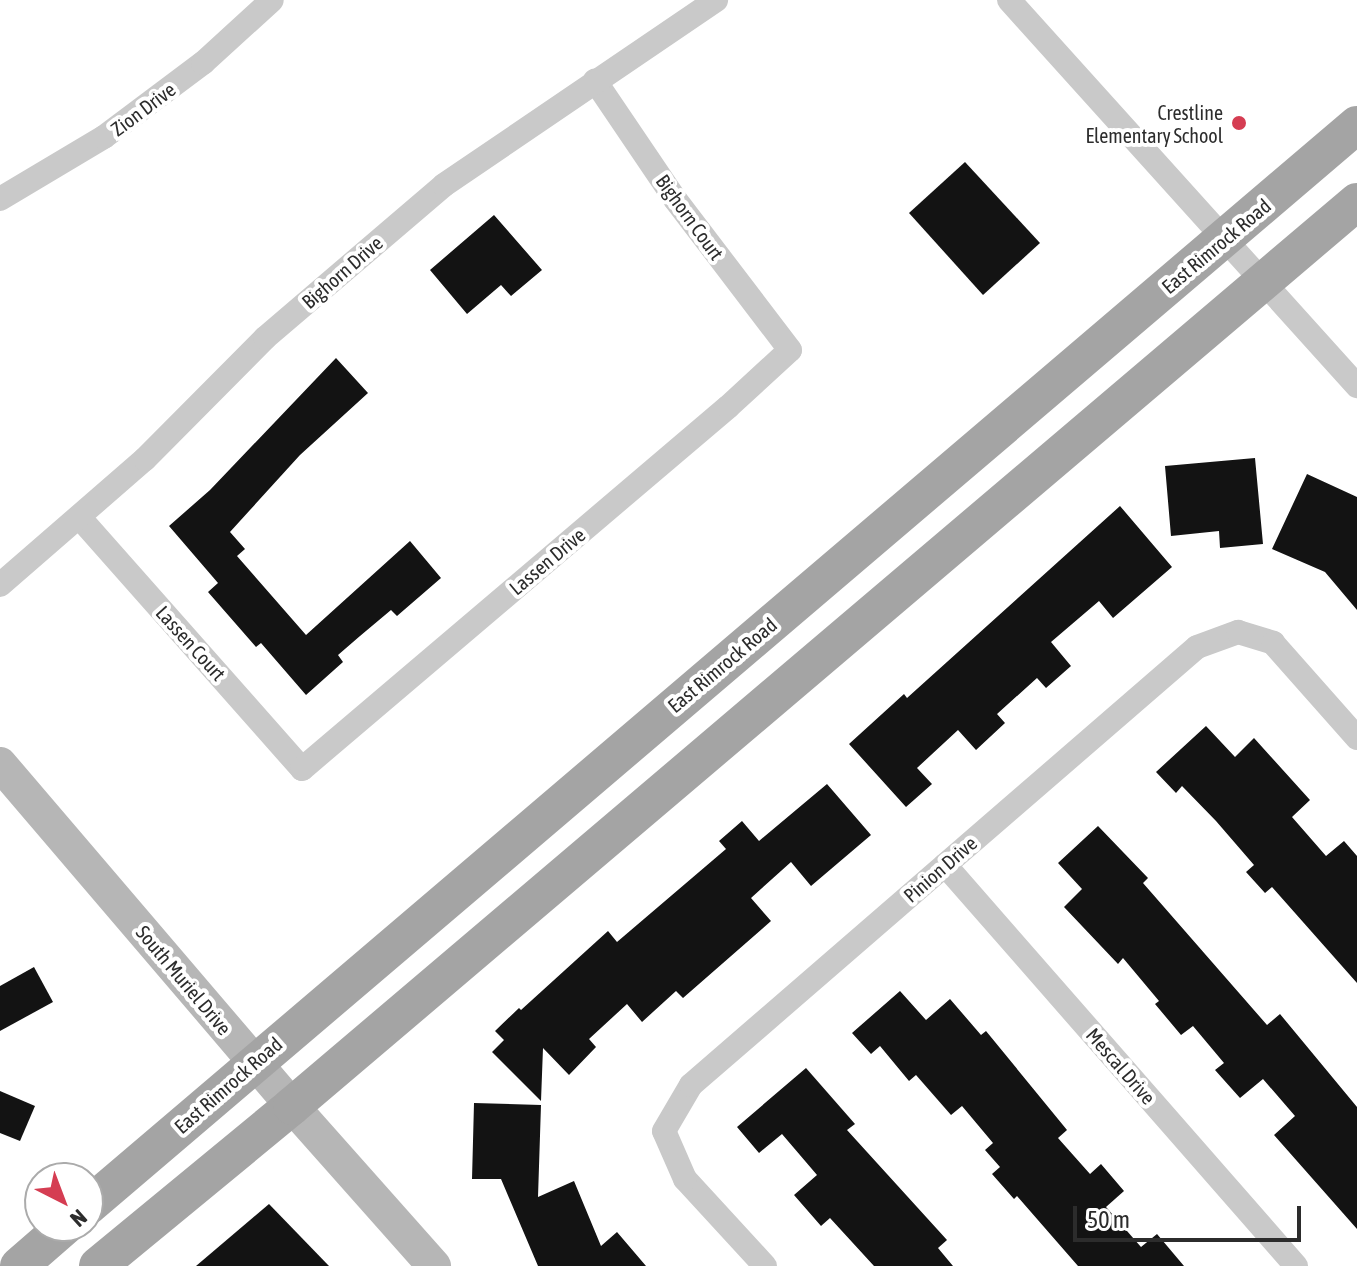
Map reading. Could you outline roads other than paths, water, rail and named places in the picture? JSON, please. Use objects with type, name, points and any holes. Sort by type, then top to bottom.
[{"type":"main road","name":"East Rimrock Road","points":[[104,1192],[1357,125]]},
{"type":"main road","points":[[98,1266],[292,1106],[1357,202]]},
{"type":"main road","points":[[19,1266],[47,1242]]},
{"type":"street","name":"Zion Drive","points":[[0,199],[104,137],[203,63],[272,0]]},
{"type":"street","name":"Bighorn Drive","points":[[0,585],[80,518],[163,441],[265,338],[444,185],[716,0]]},
{"type":"street","points":[[1009,0],[1357,386]]},
{"type":"street","name":"Bighorn Court","points":[[595,81],[675,199],[790,350]]},
{"type":"street","name":"Lassen Drive","points":[[302,769],[728,407],[790,350]]},
{"type":"street","name":"Lassen Court","points":[[80,518],[302,769]]},
{"type":"street","name":"Pinion Drive","points":[[765,1266],[685,1179],[664,1131],[691,1085],[1197,647],[1238,632],[1273,643],[1357,738]]},
{"type":"street","name":"South Muriel Drive","points":[[0,764],[292,1106],[434,1266]]},
{"type":"street","name":"Mescal Drive","points":[[945,865],[1296,1266]]},
{"type":"place","name":"Crestline Elementary School","points":[[1239,123]]}]
